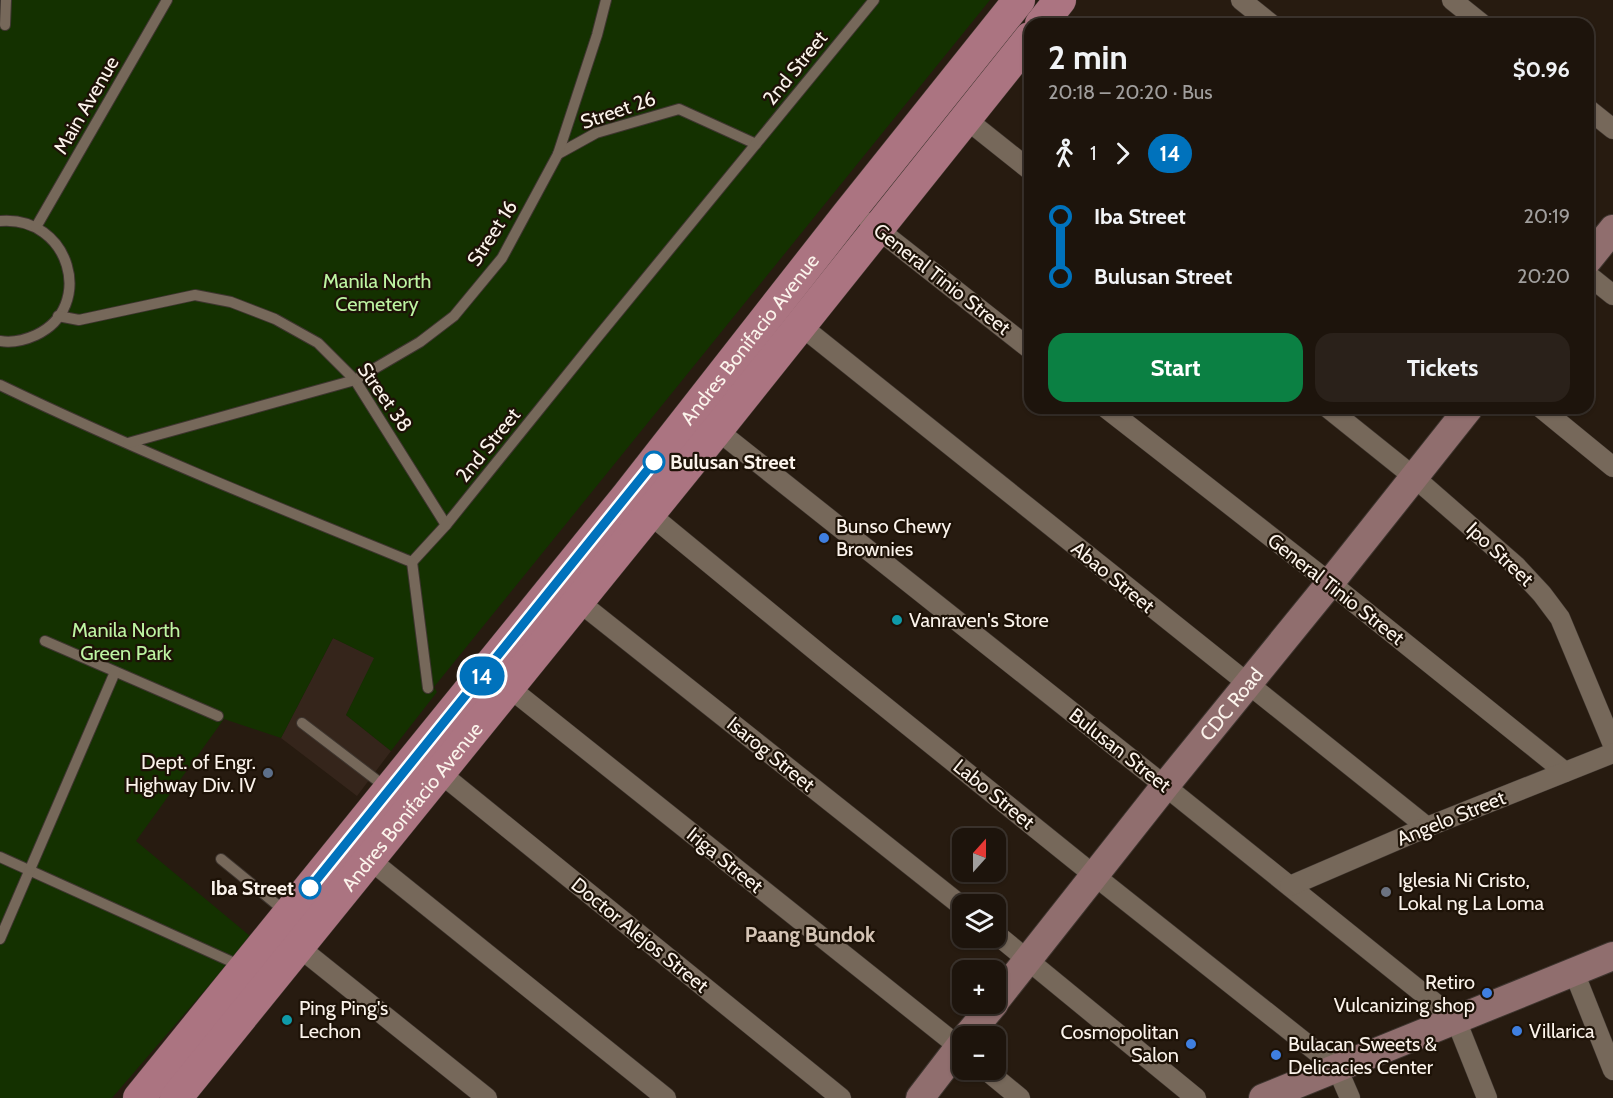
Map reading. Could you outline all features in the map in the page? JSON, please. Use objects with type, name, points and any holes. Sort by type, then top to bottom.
[{"type":"main road","name":"Andres Bonifacio Avenue","points":[[139,1098],[244,970],[369,859],[438,772],[498,678],[638,505],[853,210],[1019,0]]},
{"type":"main road","name":"Andres Bonifacio Avenue","points":[[176,1098],[288,930],[389,790],[498,678],[578,601],[638,505],[717,430],[966,119],[1024,42]]},
{"type":"street","points":[[1241,0],[1264,18]]},
{"type":"street","points":[[1452,0],[1474,18]]},
{"type":"street","points":[[1594,115],[1613,129]]},
{"type":"street","points":[[966,119],[1024,165]]},
{"type":"street","name":"General Tinio Street","points":[[853,210],[1024,344]]},
{"type":"street","points":[[1594,253],[1613,229]]},
{"type":"street","points":[[1594,280],[1613,296]]},
{"type":"street","name":"Abao Street","points":[[800,325],[1427,827]]},
{"type":"street","name":"General Tinio Street","points":[[1114,414],[1330,583],[1565,772]]},
{"type":"street","name":"Ipo Street","points":[[1335,414],[1414,477],[1516,566],[1542,594],[1560,618],[1613,746]]},
{"type":"street","name":"CDC Road","points":[[1006,988],[1464,414]]},
{"type":"street","points":[[1548,414],[1613,467]]},
{"type":"street","name":"Bulusan Street","points":[[717,430],[1456,1020],[1487,1098]]},
{"type":"street","name":"Labo Street","points":[[638,505],[1095,876],[1337,1068],[1350,1098]]},
{"type":"street","name":"Isarog Street","points":[[578,601],[952,898]]},
{"type":"street","name":"Iriga Street","points":[[498,678],[952,1035]]},
{"type":"street","name":"Angelo Street","points":[[1290,886],[1427,827],[1613,753]]},
{"type":"street","name":"Doctor Alejos Street","points":[[438,772],[841,1098]]},
{"type":"street","points":[[369,859],[666,1098]]},
{"type":"street","points":[[288,930],[487,1098]]},
{"type":"street","points":[[1006,942],[1196,1098]]},
{"type":"street","points":[[1263,1098],[1613,956]]},
{"type":"street","points":[[1574,972],[1613,1070]]},
{"type":"street","name":"CDC Road","points":[[977,1026],[986,1014]]},
{"type":"street","name":"CDC Road","points":[[920,1098],[952,1058]]},
{"type":"street","points":[[998,1080],[1020,1098]]},
{"type":"lane","points":[[5,25],[6,0]]},
{"type":"lane","name":"Main Avenue","points":[[36,227],[167,0]]},
{"type":"lane","name":"Street 16","points":[[128,443],[355,380],[420,342],[453,316],[502,258],[558,154],[597,35],[606,0]]},
{"type":"lane","name":"2nd Street","points":[[412,562],[447,525],[873,0]]},
{"type":"lane","name":"Street 26","points":[[558,154],[596,133],[679,109],[756,144]]},
{"type":"lane","points":[[0,221],[24,222],[47,234],[63,255],[68,267],[69,280],[64,305],[50,326],[28,338],[0,341]]},
{"type":"lane","name":"Street 38","points":[[58,316],[79,320],[195,295],[231,302],[275,319],[318,343],[355,380],[447,525]]},
{"type":"lane","points":[[0,385],[128,443],[412,562],[428,688]]},
{"type":"lane","points":[[45,641],[218,716]]},
{"type":"lane","points":[[0,939],[115,672]]},
{"type":"lane","points":[[302,723],[389,790]]},
{"type":"lane","points":[[0,857],[230,961],[244,970]]},
{"type":"lane","points":[[221,859],[288,930]]},
{"type":"shaded area","points":[[333,638],[375,658],[346,715],[391,751],[357,796],[281,738]]},
{"type":"green space","name":"Manila North Cemetery","points":[[0,0],[990,0],[434,687],[437,692],[391,751],[346,715],[374,658],[333,638],[281,738],[224,719],[136,841],[250,936],[112,1098],[0,1098]]},
{"type":"bus line","name":"14","points":[[310,888],[654,462]]},
{"type":"place","name":"Bulusan Street","points":[[654,462]]},
{"type":"place","name":"Bunso Chewy Brownies","points":[[824,538]]},
{"type":"place","name":"Vanraven's Store","points":[[897,620]]},
{"type":"place","name":"Dept. of Engr. Highway Div. IV","points":[[268,773]]},
{"type":"place","name":"Iba Street","points":[[310,888]]},
{"type":"place","name":"Iglesia Ni Cristo, Lokal ng La Loma","points":[[1386,892]]},
{"type":"place","name":"Retiro Vulcanizing shop","points":[[1487,993]]},
{"type":"place","name":"Ping Ping's Lechon","points":[[287,1020]]},
{"type":"place","name":"Villarica","points":[[1517,1031]]},
{"type":"place","name":"Cosmopolitan Salon","points":[[1191,1044]]},
{"type":"place","name":"Bulacan Sweets & Delicacies Center","points":[[1276,1055]]},
{"type":"district","name":"Paang Bundok","points":[[810,934]]},
{"type":"park label","name":"Manila North Green Park","points":[[126,642]]}]
